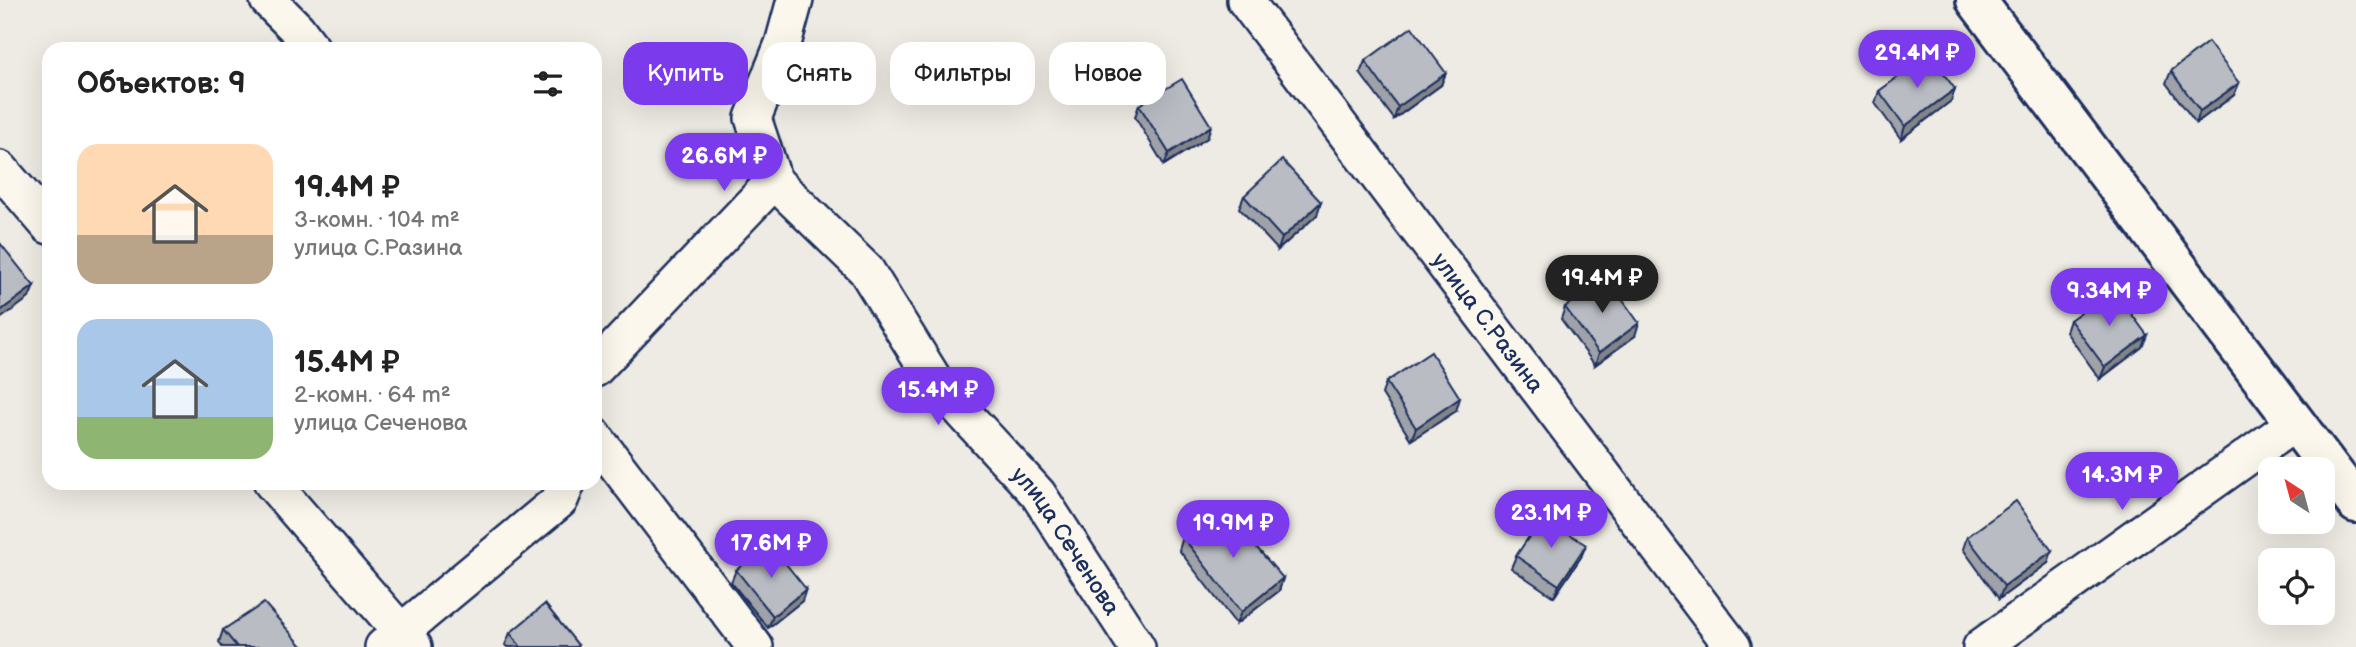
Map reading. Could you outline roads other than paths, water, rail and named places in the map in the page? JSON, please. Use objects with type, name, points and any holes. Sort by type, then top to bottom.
[{"type":"main road","points":[[1976,0],[2356,503]]},
{"type":"street","points":[[268,0],[307,42]]},
{"type":"street","points":[[602,362],[774,181],[754,118],[783,44],[794,0]]},
{"type":"street","name":"улица С.Разина","points":[[1245,0],[1733,647]]},
{"type":"street","points":[[0,169],[42,218]]},
{"type":"street","name":"улица Сеченова","points":[[774,181],[866,271],[936,383],[1038,494],[1138,647]]},
{"type":"street","points":[[1981,647],[2295,423]]},
{"type":"street","points":[[602,446],[755,647]]},
{"type":"street","points":[[278,490],[400,642],[560,500],[564,490]]}]
